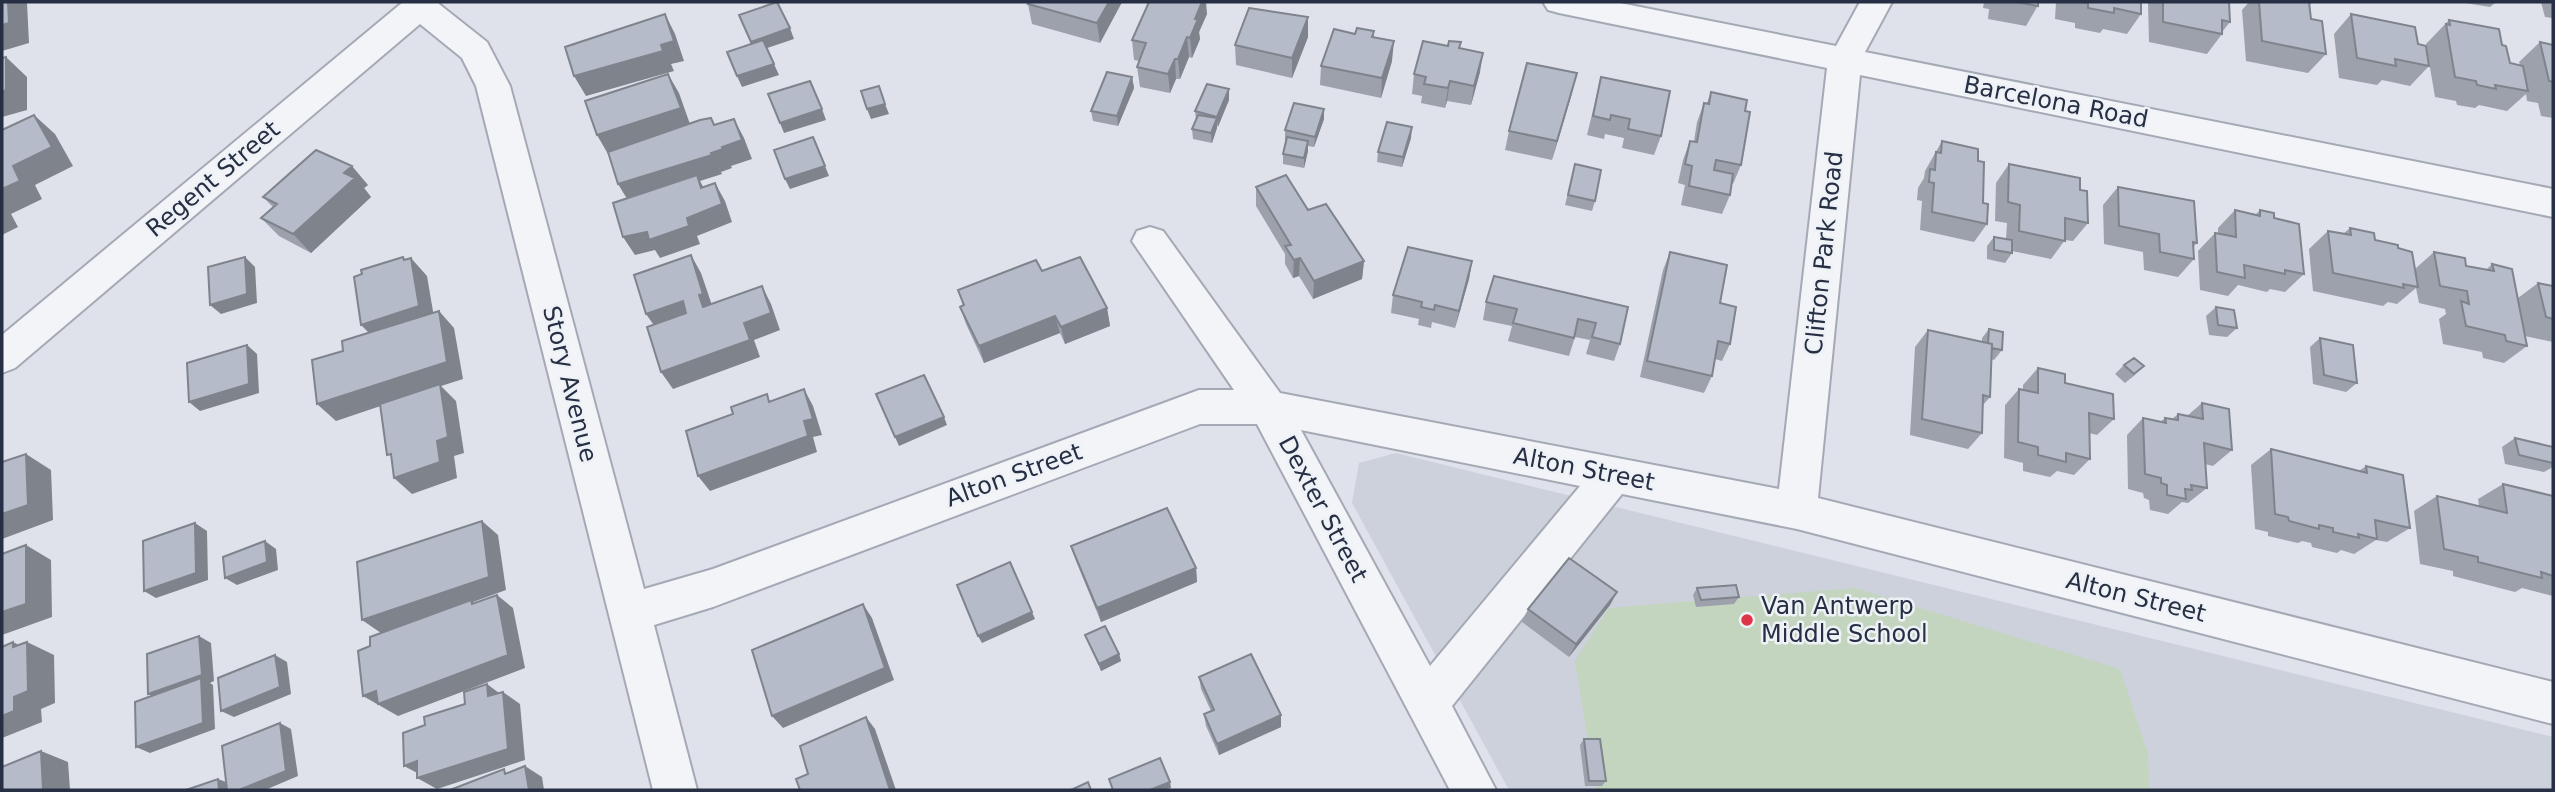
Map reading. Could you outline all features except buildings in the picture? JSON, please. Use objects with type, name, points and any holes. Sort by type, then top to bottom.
[{"type":"street","name":"Barcelona Road","points":[[1559,2],[2553,203]]},
{"type":"street","name":"Clifton Park Road","points":[[1797,511],[1845,60],[1876,2]]},
{"type":"street","name":"Regent Street","points":[[2,357],[421,4]]},
{"type":"street","name":"Story Avenue","points":[[421,4],[475,50],[493,86],[676,790]]},
{"type":"street","name":"Dexter Street","points":[[1150,241],[1268,407],[1474,790]]},
{"type":"street","name":"Alton Street","points":[[629,613],[713,588],[1199,407],[1268,407],[1797,511],[2553,703]]},
{"type":"street","points":[[1427,703],[1613,475]]},
{"type":"shaded area","name":"Van Antwerp Middle School","points":[[1396,453],[2553,737],[2553,790],[1509,790],[1352,503],[1359,463]]},
{"type":"green space","points":[[1855,588],[2120,669],[2148,754],[2149,790],[1596,790],[1575,661],[1609,608]]},
{"type":"place","name":"Van Antwerp Middle School","points":[[1747,620]]}]
